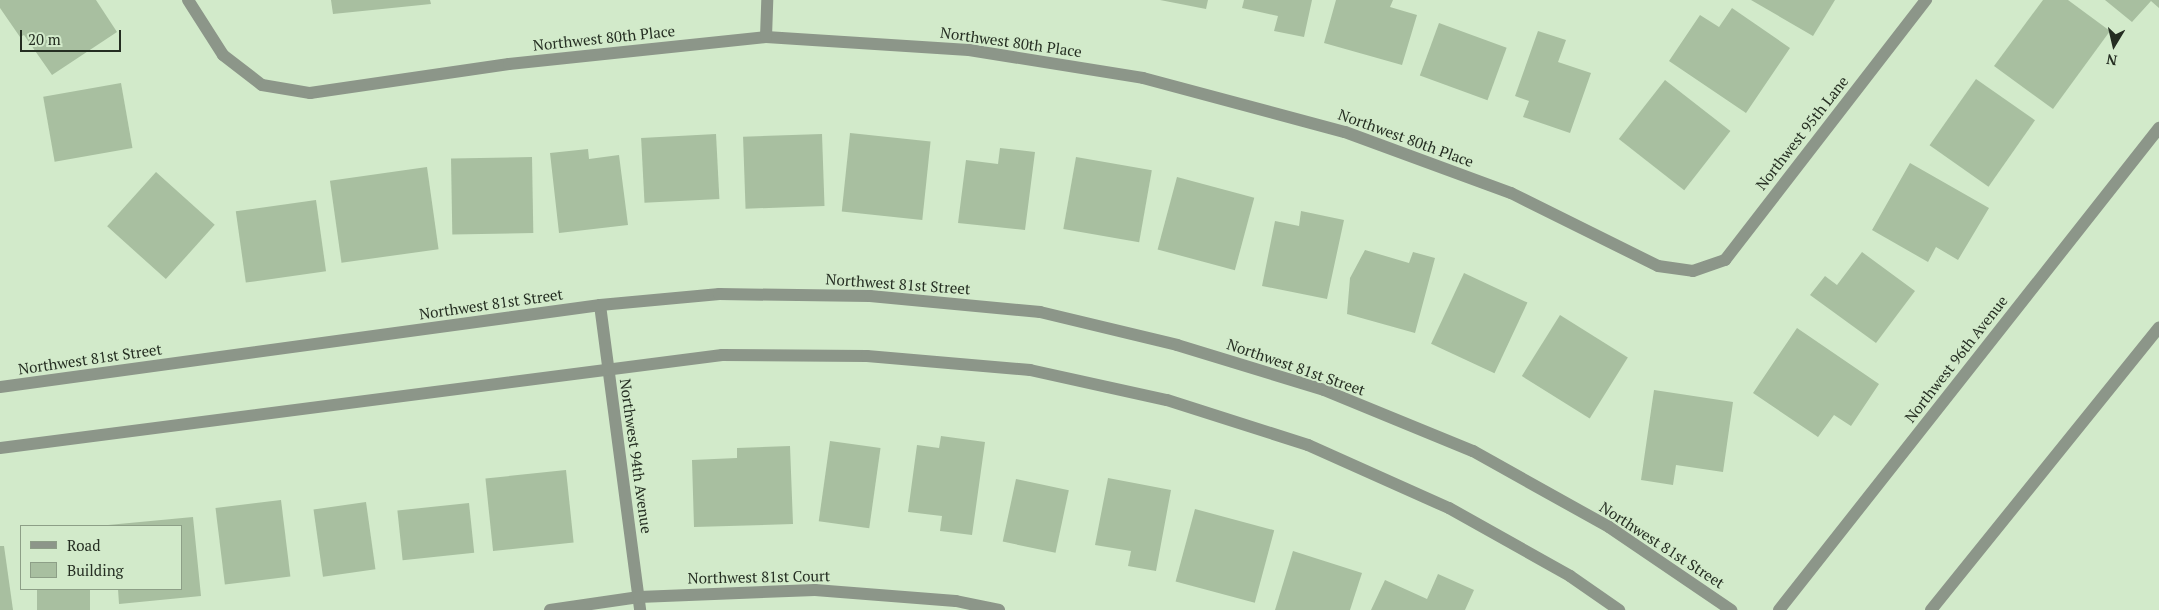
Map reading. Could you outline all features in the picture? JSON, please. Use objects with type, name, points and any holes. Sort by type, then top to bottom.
[{"type":"street","name":"Northwest 80th Place","points":[[188,0],[223,55],[262,85],[310,93],[509,64],[766,37],[969,50],[1143,78],[1345,132],[1511,193],[1658,266],[1693,271]]},
{"type":"street","points":[[766,37],[767,0]]},
{"type":"street","name":"Northwest 95th Lane","points":[[1693,271],[1725,260],[1926,0]]},
{"type":"street","name":"Northwest 96th Avenue","points":[[1779,610],[2159,128]]},
{"type":"street","name":"Northwest 81st Street","points":[[0,387],[600,305],[719,294],[870,296],[1040,312],[1177,345],[1324,390],[1473,452],[1608,527],[1731,610]]},
{"type":"street","name":"Northwest 94th Avenue","points":[[600,305],[640,604]]},
{"type":"street","points":[[1931,610],[2159,327]]},
{"type":"street","points":[[0,448],[608,367],[722,355],[868,356],[1030,370],[1167,400],[1308,445],[1449,508],[1570,576],[1619,610]]},
{"type":"street","name":"Northwest 81st Court","points":[[550,610],[815,590],[956,601],[999,610]]},
{"type":"building","points":[[0,0],[96,0],[117,32],[52,75],[24,35],[20,37],[0,8]]},
{"type":"building","points":[[331,0],[430,0],[431,4],[333,14]]},
{"type":"building","points":[[1160,0],[1208,0],[1206,9]]},
{"type":"building","points":[[1244,0],[1312,0],[1304,37],[1274,31],[1278,16],[1242,8]]},
{"type":"building","points":[[1336,0],[1393,0],[1390,7],[1417,15],[1402,65],[1324,43]]},
{"type":"building","points":[[1751,0],[1835,0],[1813,36]]},
{"type":"building","points":[[2043,0],[2068,0],[2110,31],[2053,109],[1994,66]]},
{"type":"building","points":[[2105,0],[2159,0],[2159,8],[2151,1],[2132,22]]},
{"type":"building","points":[[1732,8],[1790,48],[1746,113],[1669,61],[1700,15],[1719,27]]},
{"type":"building","points":[[1439,23],[1507,48],[1488,100],[1420,76]]},
{"type":"building","points":[[1538,31],[1566,40],[1558,62],[1591,73],[1570,133],[1523,117],[1529,101],[1515,96]]},
{"type":"building","points":[[1976,79],[2035,120],[1989,187],[1930,145]]},
{"type":"building","points":[[1665,80],[1730,131],[1684,190],[1619,139]]},
{"type":"building","points":[[121,83],[132,148],[55,162],[43,97]]},
{"type":"building","points":[[850,133],[931,141],[922,220],[842,212]]},
{"type":"building","points":[[716,134],[719,199],[645,203],[641,138]]},
{"type":"building","points":[[822,134],[825,206],[746,209],[743,137]]},
{"type":"building","points":[[1000,148],[1035,152],[1025,230],[958,223],[966,160],[998,164]]},
{"type":"building","points":[[588,149],[589,159],[619,155],[628,225],[559,233],[550,153]]},
{"type":"building","points":[[532,157],[533,233],[452,234],[451,158]]},
{"type":"building","points":[[1076,157],[1152,170],[1139,242],[1063,229]]},
{"type":"building","points":[[1910,163],[1989,208],[1958,260],[1936,247],[1928,262],[1872,230]]},
{"type":"building","points":[[427,167],[439,249],[342,263],[330,181]]},
{"type":"building","points":[[156,172],[215,225],[166,279],[107,226]]},
{"type":"building","points":[[1177,177],[1254,198],[1235,270],[1158,249]]},
{"type":"building","points":[[316,200],[326,271],[246,283],[236,211]]},
{"type":"building","points":[[1301,211],[1344,220],[1327,299],[1262,286],[1275,221],[1299,226]]},
{"type":"building","points":[[1365,250],[1409,263],[1413,252],[1435,258],[1415,333],[1347,314],[1350,278]]},
{"type":"building","points":[[1862,252],[1915,291],[1876,343],[1810,295],[1825,276],[1837,285]]},
{"type":"building","points":[[1464,273],[1527,303],[1494,373],[1431,344]]},
{"type":"building","points":[[1560,315],[1628,357],[1590,418],[1522,376]]},
{"type":"building","points":[[1797,328],[1879,384],[1851,426],[1834,415],[1818,437],[1753,393]]},
{"type":"building","points":[[1654,390],[1733,402],[1723,472],[1676,465],[1673,485],[1641,480]]},
{"type":"building","points":[[941,436],[985,442],[972,535],[940,531],[942,516],[908,512],[917,445],[939,448]]},
{"type":"building","points":[[830,441],[881,448],[869,528],[819,521]]},
{"type":"building","points":[[790,446],[793,524],[694,527],[692,460],[737,458],[737,448]]},
{"type":"building","points":[[566,470],[574,543],[493,551],[485,478]]},
{"type":"building","points":[[1108,478],[1171,490],[1156,571],[1128,566],[1131,551],[1095,545]]},
{"type":"building","points":[[1016,479],[1069,490],[1056,553],[1003,542]]},
{"type":"building","points":[[281,500],[290,576],[225,584],[215,508]]},
{"type":"building","points":[[366,502],[375,569],[323,577],[314,509]]},
{"type":"building","points":[[469,503],[474,553],[403,560],[397,511]]},
{"type":"building","points":[[1195,509],[1274,530],[1255,603],[1176,581]]},
{"type":"building","points":[[193,517],[201,596],[119,604],[118,590],[182,590],[182,525],[108,525]]},
{"type":"building","points":[[0,546],[4,546],[13,610],[0,610]]},
{"type":"building","points":[[1293,551],[1362,573],[1350,610],[1275,610]]},
{"type":"building","points":[[1438,574],[1474,590],[1465,610],[1371,610],[1385,580],[1427,599]]},
{"type":"building","points":[[37,590],[90,590],[90,610],[37,610]]}]
